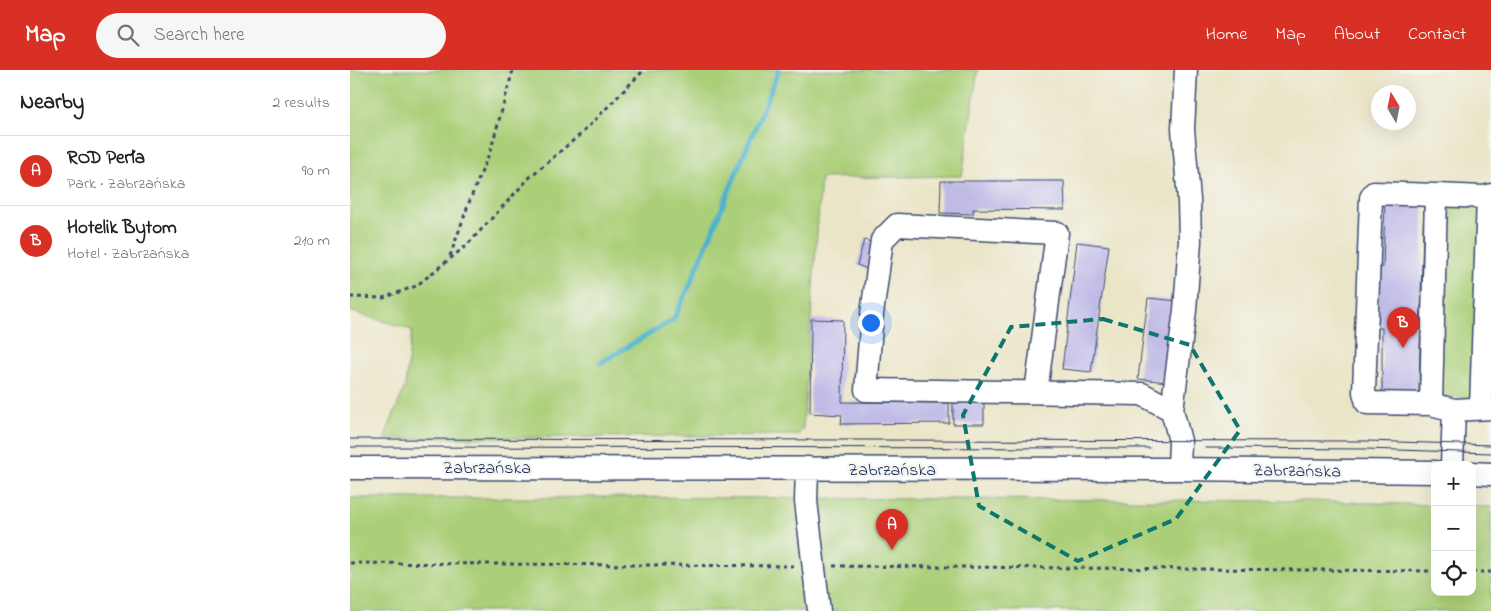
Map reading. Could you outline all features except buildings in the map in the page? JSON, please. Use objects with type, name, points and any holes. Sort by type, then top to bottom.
[{"type":"street","points":[[1179,469],[1180,441],[1172,410],[1185,310],[1190,241],[1189,200],[1183,129],[1186,70]]},
{"type":"street","points":[[1374,193],[1490,196],[1486,408],[1454,410],[1431,404],[1367,403],[1364,392],[1371,198],[1374,193]]},
{"type":"street","points":[[1431,404],[1436,195]]},
{"type":"street","points":[[1036,392],[1057,233],[897,225],[882,240],[872,314],[866,390],[1142,394],[1172,410]]},
{"type":"street","points":[[1452,461],[1454,410]]},
{"type":"street","name":"Zabrzańska","points":[[350,468],[1179,469],[1431,472]]},
{"type":"street","points":[[807,468],[806,501],[819,611]]},
{"type":"street","points":[[1476,473],[1491,474]]},
{"type":"path","points":[[450,258],[470,200],[491,149],[513,70]]},
{"type":"path","points":[[350,297],[383,298],[416,286],[467,246],[531,176],[582,133],[644,70]]},
{"type":"path","points":[[350,563],[1431,571]]},
{"type":"path","points":[[1476,572],[1491,572]]},
{"type":"highlighted area","points":[[1103,319],[1190,345],[1240,430],[1176,519],[1078,561],[979,506],[963,415],[1011,327]]},
{"type":"green space","points":[[350,70],[978,70],[962,176],[821,178],[803,428],[798,435],[384,439],[405,386],[412,330],[350,311]]},
{"type":"green space","points":[[1443,205],[1482,207],[1477,398],[1437,397]]},
{"type":"green space","points":[[350,498],[1312,501],[1431,505],[1431,596],[1476,596],[1476,506],[1491,507],[1491,611],[350,611]]},
{"type":"waterway","points":[[600,363],[673,320],[689,287],[779,70]]},
{"type":"tram line","points":[[350,439],[1367,441],[1491,445]]},
{"type":"tram line","points":[[350,447],[1150,448]]},
{"type":"tram line","points":[[1205,448],[1366,449],[1491,453]]},
{"type":"place","name":"Hotelik Bytom","points":[[1403,348]]},
{"type":"place","name":"ROD Perła","points":[[892,550]]}]
